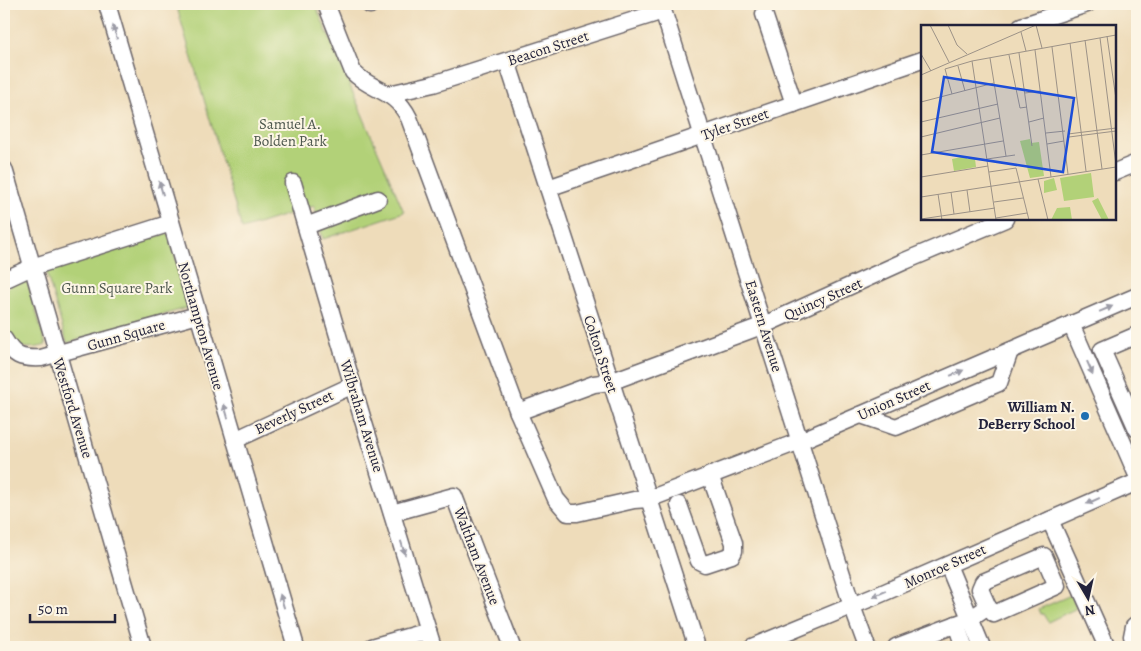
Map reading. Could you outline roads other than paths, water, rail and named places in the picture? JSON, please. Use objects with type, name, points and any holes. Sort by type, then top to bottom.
[{"type":"street","name":"Northampton Avenue","points":[[107,4],[296,647]]},
{"type":"street","points":[[326,4],[353,72],[359,78],[389,94],[403,105],[518,412]]},
{"type":"street","points":[[1024,25],[1087,4]]},
{"type":"street","name":"Beacon Street","points":[[389,94],[433,84],[507,61],[662,7]]},
{"type":"street","name":"Eastern Avenue","points":[[662,7],[852,606],[867,647]]},
{"type":"street","points":[[764,14],[794,104]]},
{"type":"street","name":"Tyler Street","points":[[548,188],[921,60]]},
{"type":"street","name":"Colton Street","points":[[507,61],[697,647]]},
{"type":"street","points":[[1116,172],[1137,163]]},
{"type":"street","name":"Westford Avenue","points":[[4,169],[143,647]]},
{"type":"street","name":"Wilbraham Avenue","points":[[294,183],[433,647]]},
{"type":"street","points":[[306,226],[378,199]]},
{"type":"street","name":"Quincy Street","points":[[518,412],[594,384],[610,382],[764,325],[1003,220]]},
{"type":"street","points":[[4,280],[32,268],[171,222]]},
{"type":"street","name":"Union Street","points":[[518,412],[556,499],[568,513],[576,513],[634,500],[649,499],[800,441],[1137,296]]},
{"type":"street","name":"Gunn Square","points":[[4,339],[14,353],[22,357],[40,358],[198,314]]},
{"type":"street","points":[[1071,324],[1131,444],[1137,475]]},
{"type":"street","points":[[1137,335],[1102,350],[1137,429]]},
{"type":"street","points":[[861,415],[896,428],[990,387],[999,383],[1010,350]]},
{"type":"street","name":"Beverly Street","points":[[235,440],[353,384]]},
{"type":"street","points":[[679,505],[699,560],[706,564],[732,555],[734,543],[710,475]]},
{"type":"street","name":"Monroe Street","points":[[752,647],[948,565],[1137,482]]},
{"type":"street","name":"Waltham Avenue","points":[[392,513],[454,496],[512,647]]},
{"type":"street","points":[[1050,520],[1107,647]]},
{"type":"street","points":[[1044,556],[1057,586],[994,614],[988,607],[980,589],[983,582],[1044,556]]},
{"type":"street","points":[[948,565],[963,621],[964,647]]},
{"type":"street","points":[[896,647],[963,621],[988,607]]},
{"type":"street","points":[[963,621],[982,647]]},
{"type":"street","points":[[1137,624],[1134,626],[1132,636],[1137,647]]},
{"type":"street","points":[[372,647],[428,631]]},
{"type":"place","name":"William N. DeBerry School","points":[[1085,416]]},
{"type":"park label","name":"Samuel A. Bolden Park","points":[[290,132]]},
{"type":"park label","name":"Gunn Square Park","points":[[117,288]]}]
